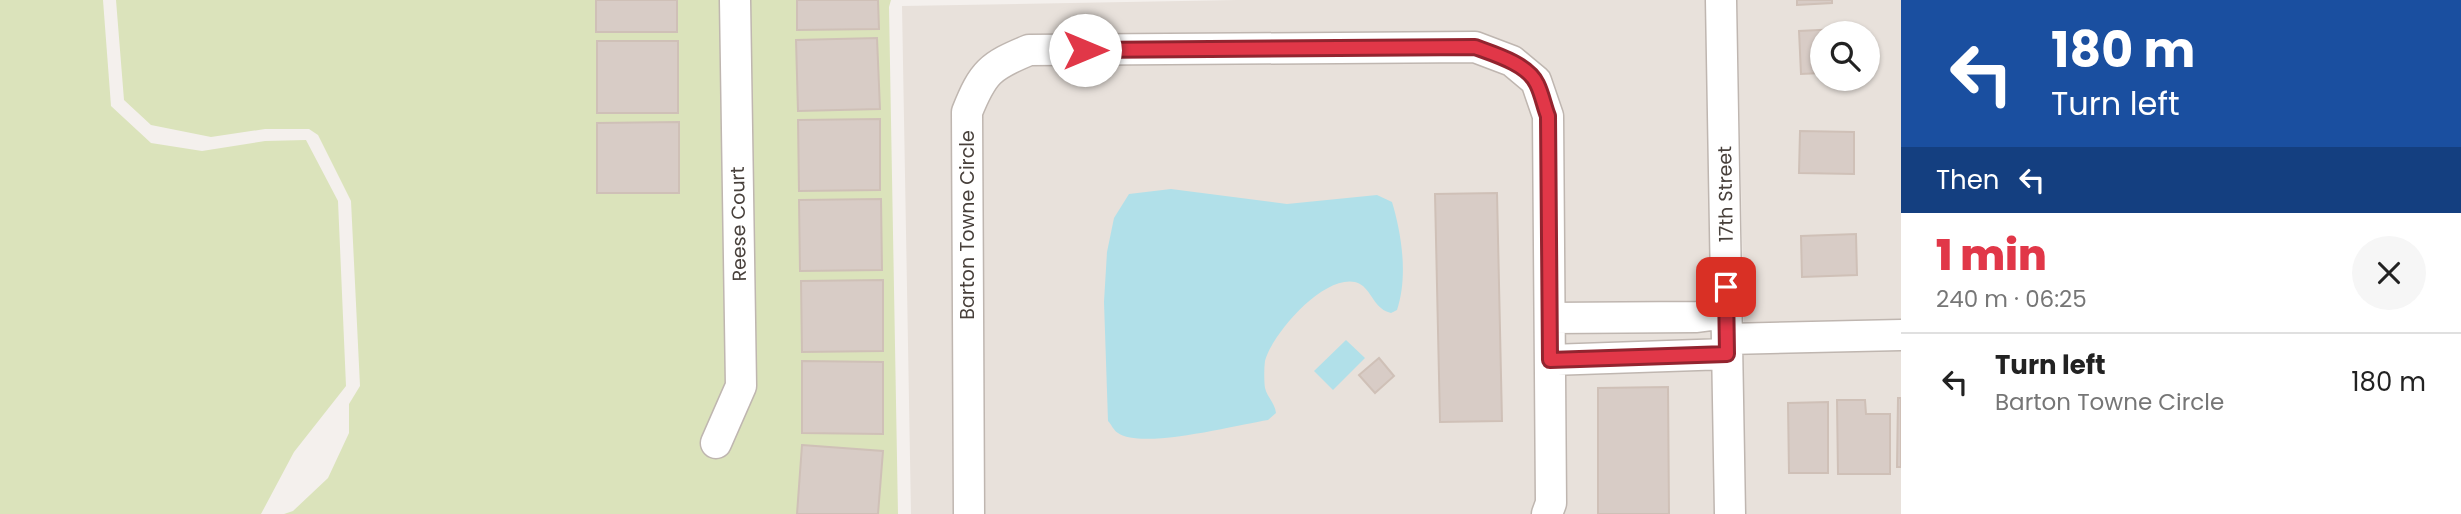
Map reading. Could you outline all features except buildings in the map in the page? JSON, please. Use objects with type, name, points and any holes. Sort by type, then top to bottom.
[{"type":"street","name":"Reese Court","points":[[716,443],[741,386],[735,0]]},
{"type":"street","name":"17th Street","points":[[1721,0],[1730,514]]},
{"type":"street","name":"Barton Towne Circle","points":[[969,514],[967,112],[978,86],[998,63],[1030,50],[1475,47],[1512,61],[1536,81],[1548,116],[1551,503],[1547,514]]},
{"type":"street","points":[[1550,318],[1697,317],[1727,336]]},
{"type":"street","points":[[1550,360],[1727,336],[1901,335]]},
{"type":"shaded area","points":[[1237,0],[1721,0],[1730,514],[911,514],[902,6]]},
{"type":"shaded area","points":[[1737,0],[1901,0],[1901,321],[1744,325]]},
{"type":"shaded area","points":[[1901,349],[1901,514],[1746,514],[1743,353]]},
{"type":"green space","points":[[0,0],[103,0],[111,106],[151,143],[202,151],[265,141],[306,140],[338,201],[346,386],[294,452],[261,514],[0,514]]},
{"type":"green space","points":[[116,0],[891,0],[898,514],[284,514],[293,511],[328,478],[349,433],[349,404],[360,386],[351,201],[318,135],[309,129],[265,129],[211,137],[151,125],[124,100]]},
{"type":"water","points":[[1171,189],[1287,204],[1377,195],[1392,202],[1399,228],[1403,270],[1397,310],[1391,313],[1383,310],[1363,286],[1355,282],[1342,282],[1314,297],[1288,322],[1265,361],[1265,388],[1276,413],[1268,420],[1168,438],[1130,438],[1118,433],[1108,421],[1104,302],[1107,252],[1114,218],[1129,194]]},
{"type":"water","points":[[1346,340],[1365,358],[1333,390],[1314,371]]},
{"type":"route","points":[[1085,50],[1475,47],[1488,51],[1512,61],[1536,81],[1548,116],[1550,360],[1727,354],[1726,287]]}]
